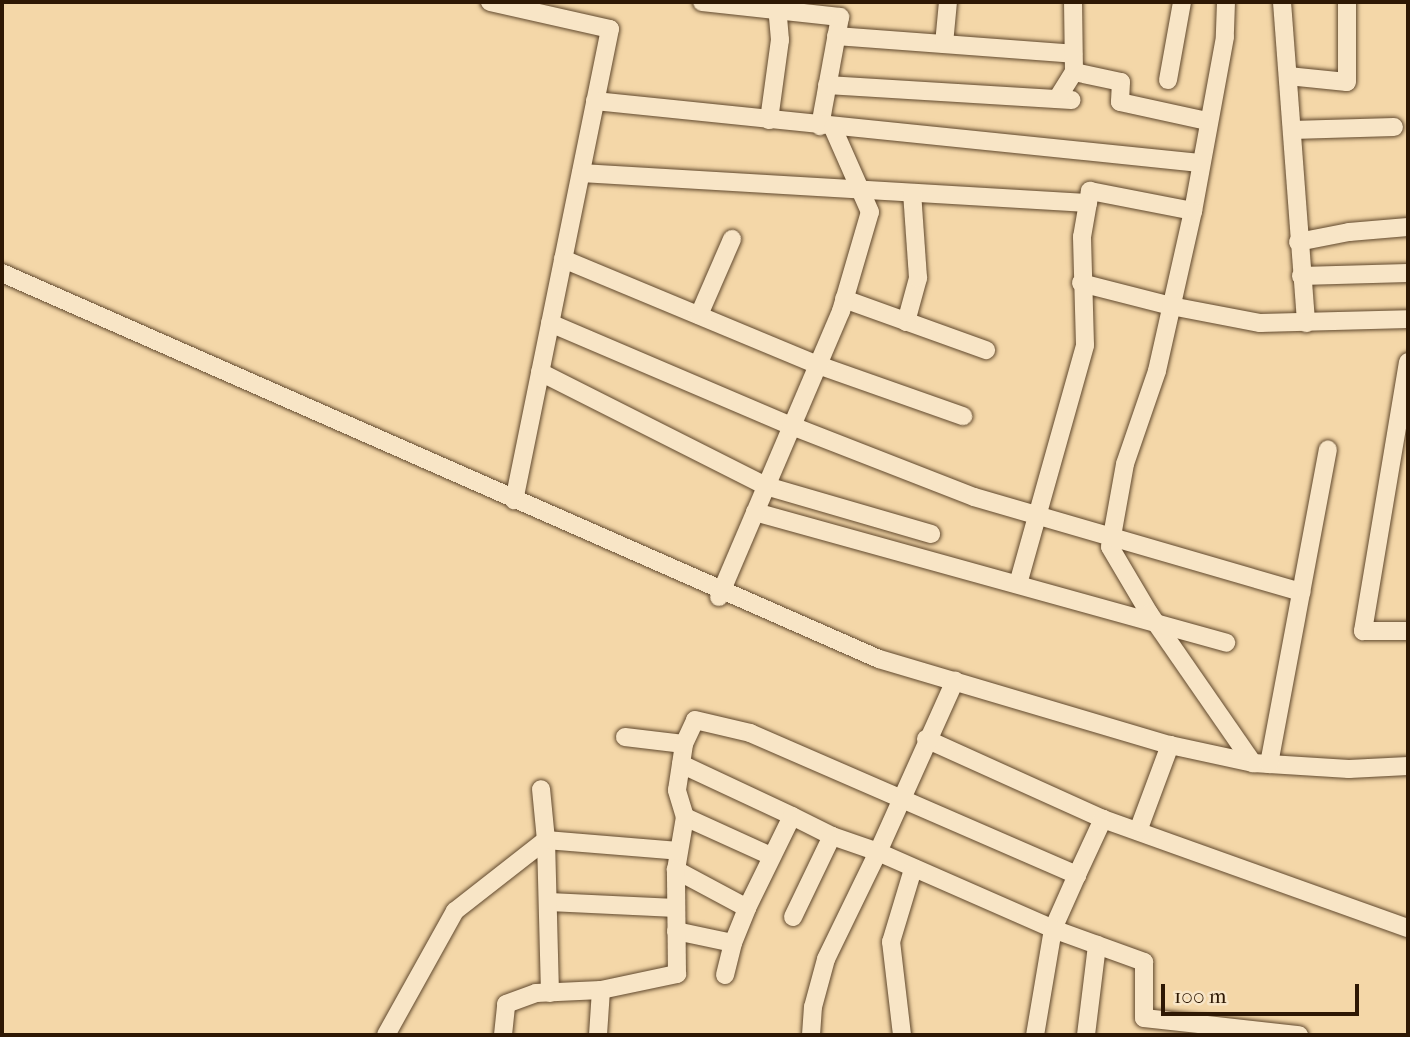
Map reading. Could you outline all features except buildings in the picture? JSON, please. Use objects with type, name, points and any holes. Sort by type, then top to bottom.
[{"type":"street","points":[[490,2],[610,29],[514,500]]},
{"type":"street","points":[[714,2],[777,6],[840,17],[827,85],[827,127],[870,212],[844,299],[720,595]]},
{"type":"street","points":[[944,44],[948,2]]},
{"type":"street","points":[[827,85],[1064,99],[1074,63],[1073,2]]},
{"type":"street","points":[[1168,80],[1182,2]]},
{"type":"street","points":[[1226,2],[1225,37],[1207,121],[1193,211],[1157,371],[1125,464],[1110,547],[1156,623],[1261,764]]},
{"type":"street","points":[[1282,2],[1306,323]]},
{"type":"street","points":[[1288,76],[1347,82],[1353,4]]},
{"type":"street","points":[[769,121],[780,40],[777,6]]},
{"type":"street","points":[[836,36],[944,44],[1074,63],[1121,82],[1120,102],[1207,121]]},
{"type":"street","points":[[595,101],[827,127],[1200,163]]},
{"type":"street","points":[[1292,130],[1394,127]]},
{"type":"street","points":[[580,173],[1088,203]]},
{"type":"street","points":[[1018,584],[1085,345],[1081,283],[1082,237],[1090,191],[1193,211]]},
{"type":"street","points":[[906,321],[918,278],[912,193]]},
{"type":"street","points":[[1298,242],[1349,232],[1408,227]]},
{"type":"street","points":[[699,315],[732,239]]},
{"type":"street","points":[[563,259],[818,365],[963,416]]},
{"type":"street","points":[[2,273],[514,500],[720,595],[878,659],[1170,745],[1261,764],[1349,769],[1408,766]]},
{"type":"street","points":[[1301,276],[1408,273]]},
{"type":"street","points":[[1081,283],[1171,306],[1260,323],[1408,319]]},
{"type":"street","points":[[844,299],[986,350]]},
{"type":"street","points":[[550,323],[792,426],[974,497],[1302,592]]},
{"type":"street","points":[[1408,362],[1363,631],[1408,631]]},
{"type":"street","points":[[540,372],[766,486],[930,534]]},
{"type":"street","points":[[1261,764],[1302,592],[1328,449]]},
{"type":"street","points":[[755,512],[1226,643]]},
{"type":"street","points":[[811,1035],[813,1007],[826,959],[955,681]]},
{"type":"street","points":[[503,1035],[506,1004],[536,993],[601,990],[677,974],[676,870],[685,817],[677,790],[684,744],[695,720],[750,733],[1077,875]]},
{"type":"street","points":[[625,737],[684,744]]},
{"type":"street","points":[[926,739],[1103,819],[1408,928]]},
{"type":"street","points":[[1138,831],[1170,745]]},
{"type":"street","points":[[681,765],[832,836],[877,852],[1053,929],[1144,962],[1144,1018],[1173,1028],[1299,1035]]},
{"type":"street","points":[[541,789],[549,902],[550,993]]},
{"type":"street","points":[[725,975],[733,943],[747,908],[792,816]]},
{"type":"street","points":[[685,817],[771,856]]},
{"type":"street","points":[[1035,1035],[1053,929],[1103,819]]},
{"type":"street","points":[[793,918],[832,836]]},
{"type":"street","points":[[381,1034],[455,911],[546,840],[679,851]]},
{"type":"street","points":[[902,1035],[891,942],[913,869]]},
{"type":"street","points":[[676,870],[747,908]]},
{"type":"street","points":[[549,902],[676,908]]},
{"type":"street","points":[[676,931],[733,943]]},
{"type":"street","points":[[1086,1035],[1097,945]]},
{"type":"street","points":[[598,1035],[601,990]]}]
